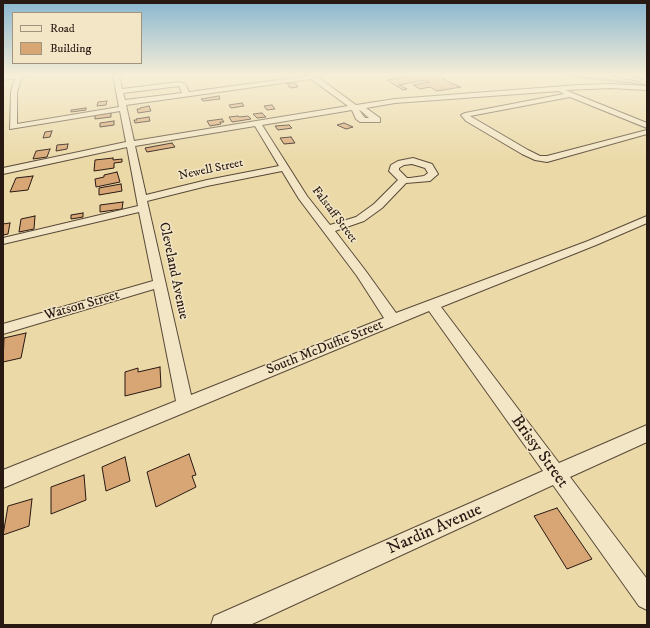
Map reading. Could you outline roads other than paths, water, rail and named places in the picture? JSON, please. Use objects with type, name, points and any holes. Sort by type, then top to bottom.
[{"type":"street","points":[[13,104],[13,127],[108,104]]},
{"type":"street","name":"Cleveland Avenue","points":[[123,104],[185,405]]},
{"type":"street","points":[[350,104],[354,107]]},
{"type":"street","points":[[3,171],[130,144],[372,104]]},
{"type":"street","points":[[521,104],[465,115],[469,119],[526,152],[538,158],[546,159],[647,132]]},
{"type":"street","points":[[593,104],[647,126]]},
{"type":"street","points":[[3,114],[13,114]]},
{"type":"street","name":"Falstaff Street","points":[[257,123],[303,197],[361,273],[393,320]]},
{"type":"street","name":"Newell Street","points":[[3,241],[144,203],[207,183],[286,168]]},
{"type":"street","points":[[328,230],[360,220],[378,206],[404,180]]},
{"type":"street","name":"South McDuffie Street","points":[[3,479],[393,320],[592,243],[647,219]]},
{"type":"street","name":"Watson Street","points":[[3,329],[160,284]]},
{"type":"street","name":"Brissy Street","points":[[432,305],[647,598]]},
{"type":"street","name":"Nardin Avenue","points":[[223,625],[647,434]]}]
